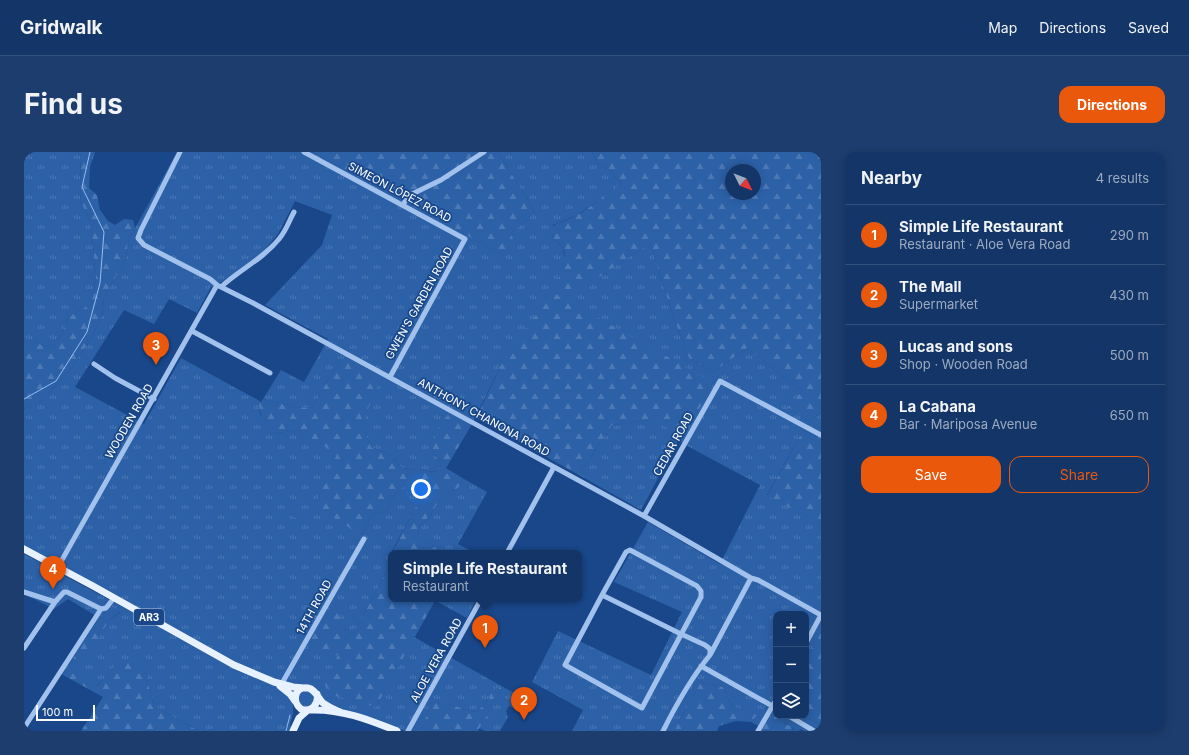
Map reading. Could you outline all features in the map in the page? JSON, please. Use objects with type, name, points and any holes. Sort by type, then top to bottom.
[{"type":"main road","name":"AR3","points":[[24,549],[234,664],[281,685],[304,688]]},
{"type":"main road","name":"AR3","points":[[274,682],[287,691],[295,702]]},
{"type":"main road","points":[[293,730],[296,694],[304,688],[312,689],[327,706],[340,712]]},
{"type":"main road","points":[[293,730],[299,718],[314,708],[317,702],[317,694]]},
{"type":"main road","points":[[295,702],[301,709],[340,712],[362,717],[397,731]]},
{"type":"street","name":"ANTHONY CHANONA ROAD","points":[[180,152],[149,211],[138,238],[144,245],[210,279],[219,286],[390,377],[644,516],[751,578],[758,580],[821,615]]},
{"type":"street","name":"SIMEON LÓPEZ ROAD","points":[[304,152],[465,239]]},
{"type":"street","points":[[403,205],[408,196],[441,180],[484,152]]},
{"type":"street","name":"WOODEN ROAD","points":[[58,567],[192,330],[219,286],[274,245],[284,232],[294,212]]},
{"type":"street","name":"GWEN'S GARDEN ROAD","points":[[390,377],[465,239]]},
{"type":"street","points":[[192,330],[270,373]]},
{"type":"street","points":[[94,364],[115,378],[154,399]]},
{"type":"street","name":"CEDAR ROAD","points":[[644,516],[720,381],[821,435]]},
{"type":"street","points":[[508,550],[554,467]]},
{"type":"street","name":"14TH ROAD","points":[[281,685],[364,539]]},
{"type":"street","points":[[630,550],[697,586],[701,591],[701,597],[642,708],[565,665],[602,595],[626,552],[630,550]]},
{"type":"street","points":[[663,731],[673,711],[701,666],[710,655],[751,578]]},
{"type":"street","points":[[24,592],[55,602]]},
{"type":"street","points":[[25,645],[62,593],[67,592],[101,609]]},
{"type":"street","points":[[602,595],[681,634],[706,644],[710,649],[710,655]]},
{"type":"street","points":[[24,728],[101,609],[106,608],[114,598]]},
{"type":"street","name":"ALOE VERA ROAD","points":[[408,731],[479,602]]},
{"type":"street","points":[[809,637],[821,615]]},
{"type":"street","points":[[701,666],[773,706]]},
{"type":"street","points":[[758,731],[773,708]]},
{"type":"street","points":[[794,719],[814,731]]},
{"type":"green space","points":[[24,152],[80,152],[80,200],[91,223],[96,279],[91,304],[68,317],[62,334],[53,346],[32,342],[26,346],[26,372],[24,375]]},
{"type":"green space","points":[[80,152],[95,152],[90,167],[89,188],[97,195],[100,210],[108,221],[115,225],[124,219],[133,220],[135,228],[128,241],[126,259],[104,297],[103,312],[92,337],[71,369],[43,400],[24,409],[26,346],[32,342],[53,346],[62,334],[68,317],[91,304],[96,279],[91,223],[80,200]]},
{"type":"green space","points":[[177,152],[312,152],[503,255],[511,233],[535,212],[498,152],[592,152],[598,164],[611,171],[621,183],[603,198],[575,216],[553,225],[551,235],[563,248],[572,294],[650,243],[674,319],[689,358],[713,372],[747,348],[802,391],[789,406],[810,421],[821,412],[821,440],[803,430],[767,495],[821,524],[821,632],[809,654],[809,611],[773,611],[773,716],[761,727],[767,731],[758,731],[760,727],[751,722],[756,715],[732,706],[723,687],[701,682],[674,731],[572,731],[583,710],[532,682],[558,631],[651,675],[682,612],[614,582],[648,522],[720,564],[760,485],[678,441],[641,510],[579,475],[612,425],[652,420],[714,383],[503,361],[472,424],[432,449],[441,465],[435,472],[402,468],[389,454],[371,447],[367,437],[364,413],[376,394],[340,359],[312,408],[295,407],[263,399],[281,370],[304,382],[328,339],[265,305],[322,245],[332,215],[295,201],[278,234],[263,252],[223,281],[211,287],[197,313],[169,299],[154,324],[124,310],[75,387],[144,424],[181,358],[258,400],[260,414],[277,433],[298,430],[338,454],[317,501],[361,535],[371,515],[386,511],[395,494],[403,486],[422,496],[393,550],[388,550],[388,569],[353,634],[340,627],[340,614],[328,604],[326,594],[338,655],[376,707],[414,637],[523,698],[517,710],[509,706],[506,711],[508,717],[500,731],[485,731],[479,728],[494,700],[501,692],[491,691],[485,704],[474,712],[449,704],[439,704],[438,701],[421,728],[426,731],[405,731],[382,722],[336,708],[329,704],[313,686],[306,684],[296,685],[256,673],[24,548],[24,409],[43,400],[71,369],[92,337],[103,312],[104,297],[126,259],[128,241]]},
{"type":"green space","points":[[312,152],[498,152],[535,212],[511,233],[514,243],[503,255]]},
{"type":"green space","points":[[592,152],[821,152],[821,412],[810,421],[788,407],[802,391],[747,348],[713,372],[689,358],[674,319],[650,243],[572,295],[556,286],[563,267],[565,252],[551,235],[549,230],[555,225],[574,217],[589,208],[621,183],[611,171],[598,164]]},
{"type":"green space","points":[[552,292],[714,383],[683,437],[652,420],[612,425],[579,475],[476,418],[503,361]]},
{"type":"green space","points":[[340,359],[371,371],[378,380],[376,394],[365,413],[367,437],[371,447],[389,454],[402,468],[435,472],[441,465],[432,449],[436,434],[442,422],[449,414],[472,424],[446,468],[464,479],[458,488],[449,492],[439,501],[418,529],[419,537],[439,550],[394,550],[421,497],[403,487],[395,494],[386,511],[371,515],[361,535],[317,507],[317,501],[337,454],[298,430],[277,433],[261,415],[258,400],[261,402],[263,399],[295,407],[312,408]]},
{"type":"green space","points":[[803,430],[821,440],[821,524],[767,496]]},
{"type":"green space","points":[[464,479],[487,492],[458,544],[469,550],[439,550],[419,537],[418,529],[439,501],[449,492],[458,488]]},
{"type":"green space","points":[[290,503],[309,513],[303,522],[285,512]]},
{"type":"green space","points":[[24,554],[225,662],[283,690],[293,704],[293,713],[290,726],[296,728],[295,731],[199,731],[154,706],[145,671],[115,666],[97,686],[77,671],[108,622],[120,612],[112,607],[99,618],[63,675],[59,672],[96,616],[68,599],[54,609],[24,594]]},
{"type":"green space","points":[[388,569],[388,602],[434,602],[376,707],[336,696],[324,684],[338,655],[324,655],[319,653],[302,633],[304,625],[315,616],[311,609],[318,598],[326,594],[330,599],[329,604],[340,614],[340,627],[353,634]]},
{"type":"green space","points":[[438,602],[475,602],[467,618]]},
{"type":"green space","points":[[112,607],[120,611],[108,622],[78,671],[97,686],[115,666],[122,662],[130,661],[141,665],[145,671],[154,706],[199,731],[81,731],[103,697],[63,675],[99,618]]},
{"type":"green space","points":[[821,632],[821,725],[809,719],[809,654]]},
{"type":"green space","points":[[701,682],[723,687],[732,706],[757,715],[751,722],[736,721],[719,726],[717,731],[674,731]]},
{"type":"green space","points":[[499,687],[501,688],[501,692],[494,700],[478,731],[426,731],[421,729],[433,701],[438,701],[439,704],[449,704],[474,712],[485,704],[491,691]]},
{"type":"green space","points":[[306,691],[312,693],[314,699],[312,705],[306,707],[300,705],[298,699],[300,693]]},
{"type":"green space","points":[[773,716],[773,719],[781,719],[786,724],[791,726],[794,731],[767,731],[760,727]]},
{"type":"green space","points":[[780,719],[809,719],[821,725],[821,731],[804,731],[800,729],[799,731],[794,731],[794,729]]},
{"type":"waterway","points":[[24,399],[56,381],[87,332],[100,283],[104,232],[82,187],[90,152]]},
{"type":"waterway","points":[[286,731],[290,715]]},
{"type":"place","name":"Lucas and sons","points":[[156,365]]},
{"type":"place","name":"La Cabana","points":[[53,589]]},
{"type":"place","name":"Simple Life Restaurant","points":[[485,648]]},
{"type":"place","name":"The Mall","points":[[524,720]]}]
